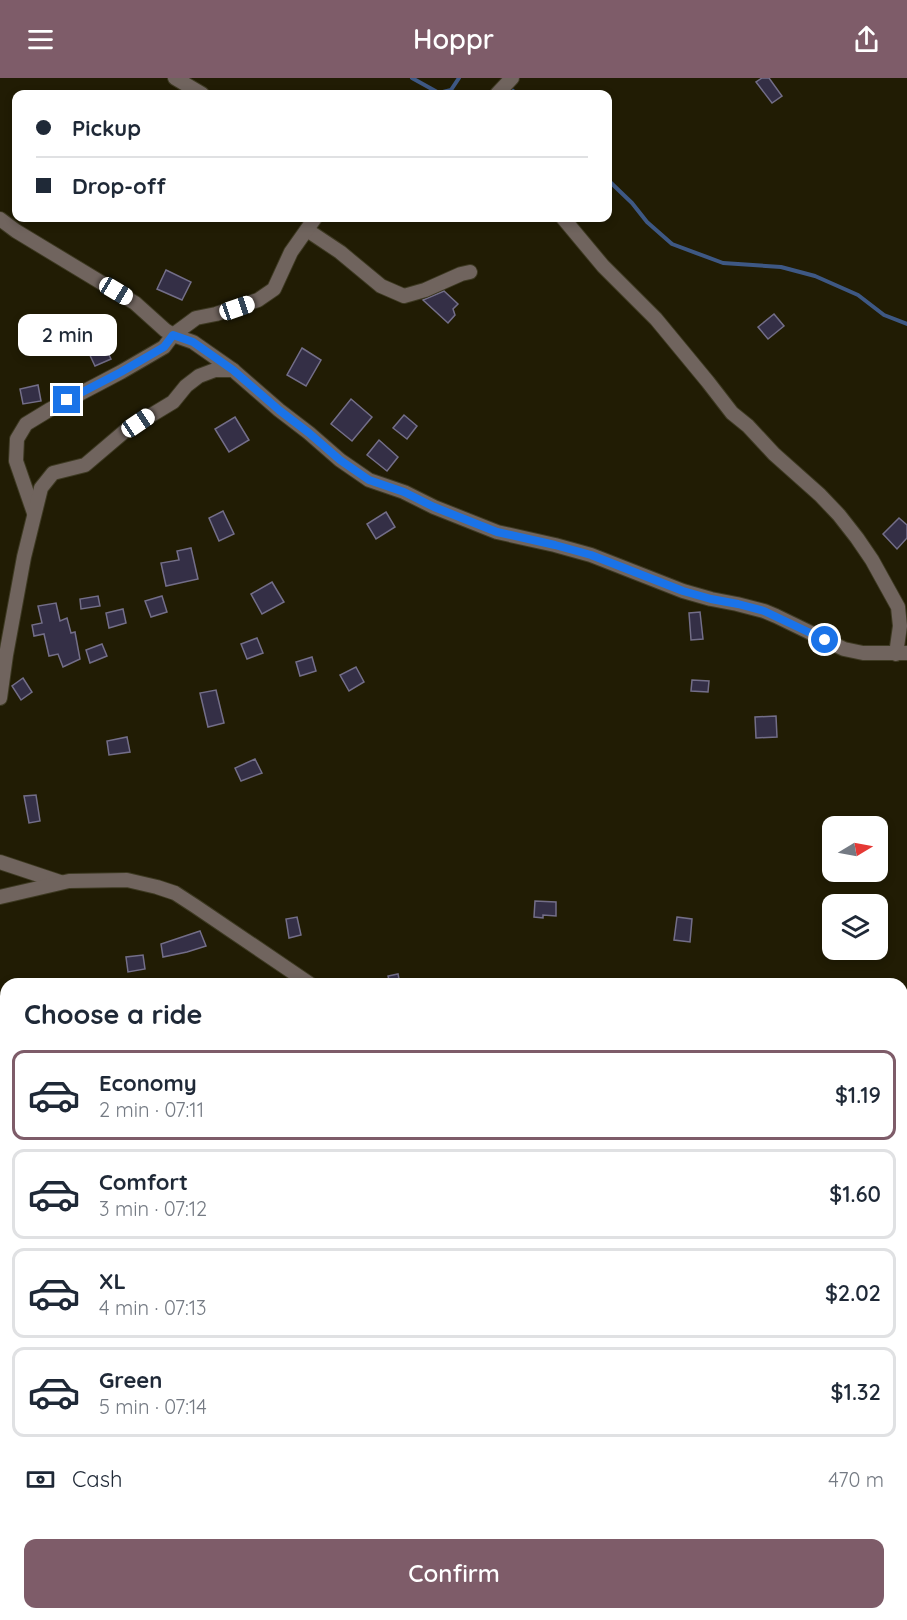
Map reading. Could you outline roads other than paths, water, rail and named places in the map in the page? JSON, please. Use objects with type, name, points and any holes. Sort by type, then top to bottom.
[{"type":"street","points":[[175,78],[195,90]]},
{"type":"street","points":[[501,90],[512,78]]},
{"type":"street","points":[[0,219],[135,303],[165,330],[193,342],[233,370],[340,460],[369,480],[404,492],[434,507],[497,532],[591,555],[683,591],[764,611],[844,649],[863,653],[901,653],[898,607],[857,537],[820,495],[732,413],[657,319],[603,266],[566,222]]},
{"type":"street","points":[[34,513],[16,461],[17,439],[26,424],[164,347],[173,335],[196,318],[216,315],[258,300],[274,289],[291,252],[312,222]]},
{"type":"street","points":[[307,230],[340,252],[381,285],[404,296],[470,272]]},
{"type":"street","points":[[0,698],[6,655],[41,488],[53,473],[85,465],[125,431],[173,402],[186,386],[199,376],[215,370],[233,370]]},
{"type":"street","points":[[0,862],[63,882]]},
{"type":"street","points":[[0,897],[63,882],[97,879],[127,880],[157,886],[175,893],[301,978]]},
{"type":"waterway","points":[[412,78],[434,90]]},
{"type":"waterway","points":[[451,90],[459,78]]},
{"type":"waterway","points":[[508,87],[512,90]]},
{"type":"waterway","points":[[612,184],[647,222],[672,244],[723,263],[781,267],[815,276],[858,295],[884,315],[907,324]]}]
